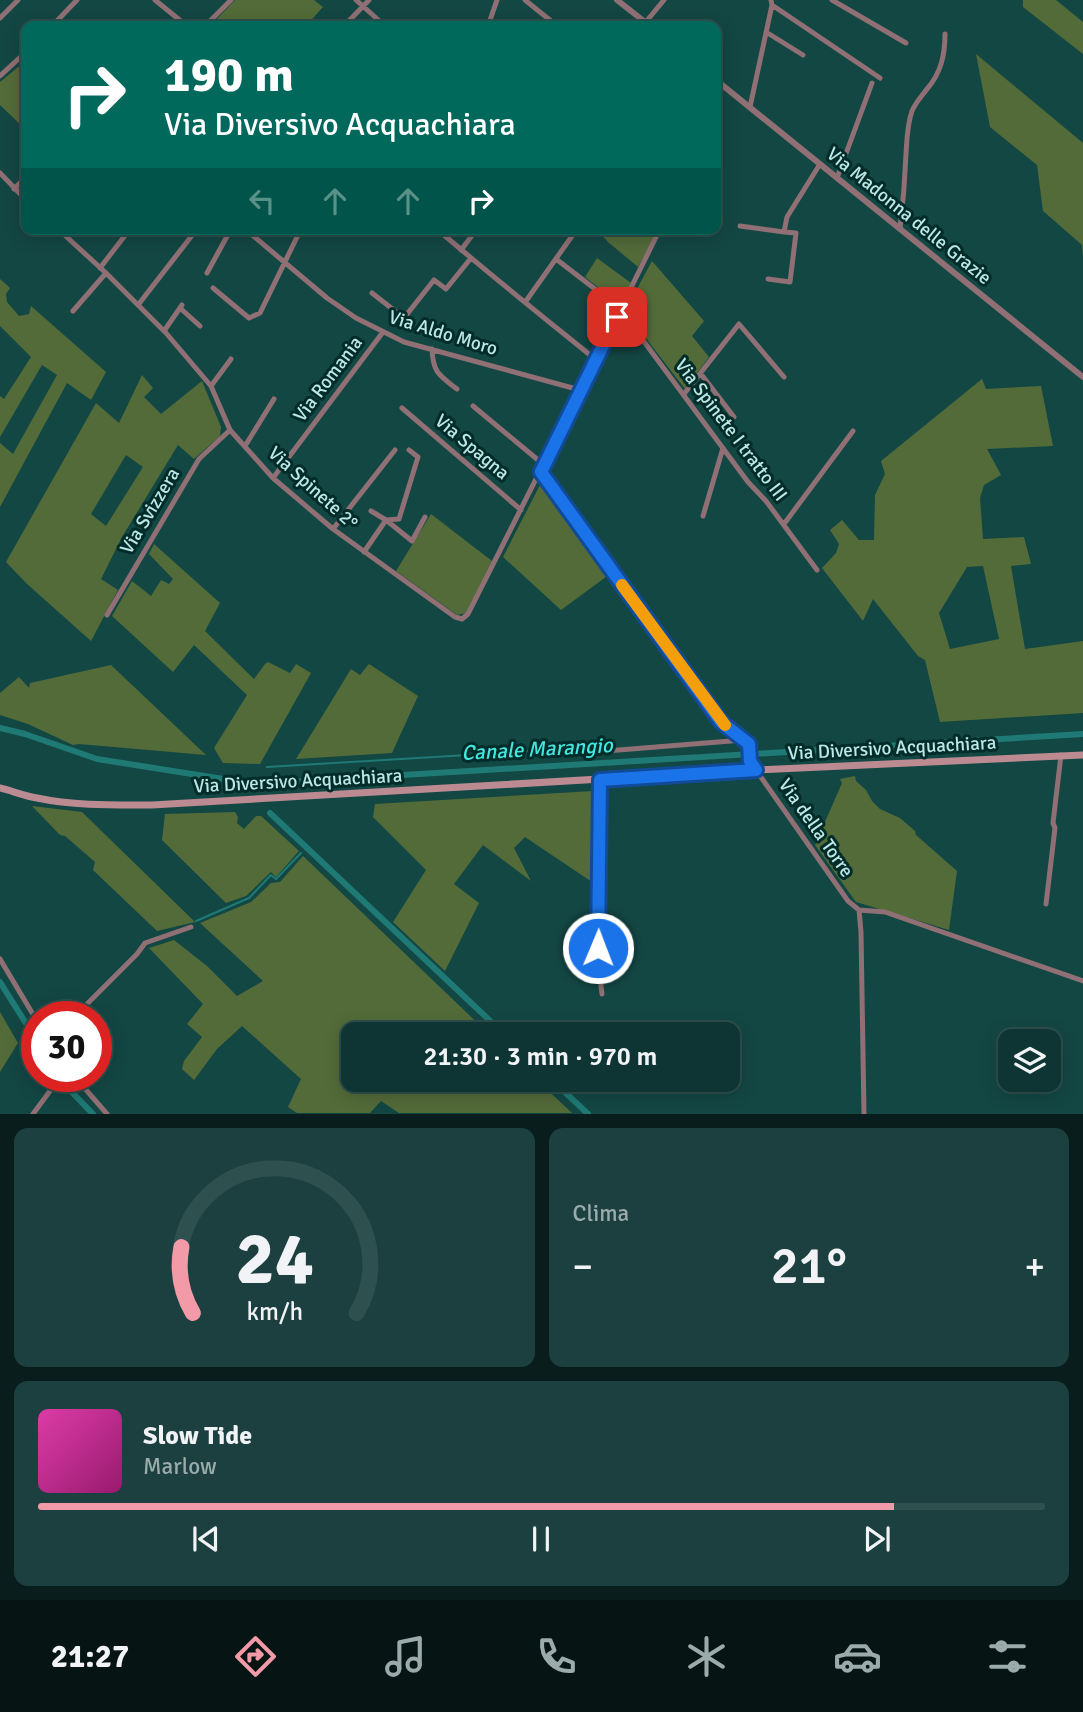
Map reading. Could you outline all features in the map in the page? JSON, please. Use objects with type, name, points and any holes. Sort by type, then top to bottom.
[{"type":"main road","name":"Via Diversivo Acquachiara","points":[[0,788],[57,802],[115,805],[1083,755]]},
{"type":"street","points":[[0,19],[18,0]]},
{"type":"street","points":[[58,21],[77,0]]},
{"type":"street","points":[[155,0],[181,21]]},
{"type":"street","points":[[210,21],[231,0]]},
{"type":"street","points":[[356,0],[379,21]]},
{"type":"street","points":[[349,21],[369,0]]},
{"type":"street","points":[[490,21],[496,0]]},
{"type":"street","points":[[525,0],[551,21]]},
{"type":"street","points":[[617,0],[644,21]]},
{"type":"street","points":[[650,21],[664,0]]},
{"type":"street","points":[[832,0],[906,43]]},
{"type":"street","points":[[750,107],[771,3],[880,78]]},
{"type":"street","points":[[766,32],[803,55]]},
{"type":"street","points":[[900,229],[908,128],[912,111],[937,76],[942,64],[945,34]]},
{"type":"street","points":[[0,75],[21,56]]},
{"type":"street","points":[[837,178],[872,83]]},
{"type":"street","name":"Via Madonna delle Grazie","points":[[721,85],[1083,377]]},
{"type":"street","points":[[784,232],[787,217],[820,164]]},
{"type":"street","points":[[0,173],[21,195]]},
{"type":"street","points":[[14,189],[21,182]]},
{"type":"street","points":[[740,226],[796,233],[790,282],[768,279]]},
{"type":"street","name":"Via Spinete 2°","points":[[64,235],[164,331],[211,386],[230,430],[273,478],[363,552],[455,617],[462,619],[468,614],[541,472]]},
{"type":"street","points":[[100,268],[125,235]]},
{"type":"street","points":[[138,305],[192,235]]},
{"type":"street","points":[[207,273],[228,235]]},
{"type":"street","name":"Via Aldo Moro","points":[[252,235],[327,298],[383,332],[404,341],[580,390]]},
{"type":"street","points":[[213,288],[249,318],[260,313],[298,235]]},
{"type":"street","points":[[444,235],[595,359]]},
{"type":"street","points":[[461,250],[472,235]]},
{"type":"street","points":[[526,301],[573,235]]},
{"type":"street","points":[[657,235],[541,472],[721,722],[746,742]]},
{"type":"street","points":[[372,293],[404,318],[434,280],[446,289],[471,258]]},
{"type":"street","name":"Via Spinete I tratto III","points":[[556,259],[621,309],[748,482],[784,524],[817,570]]},
{"type":"street","points":[[73,311],[106,273]]},
{"type":"street","points":[[164,331],[181,306],[200,326]]},
{"type":"street","points":[[684,394],[740,324],[784,377]]},
{"type":"street","name":"Via Romania","points":[[273,478],[383,332]]},
{"type":"street","points":[[432,349],[433,366],[441,377],[457,389]]},
{"type":"street","points":[[211,386],[231,359]]},
{"type":"street","points":[[701,374],[734,416]]},
{"type":"street","points":[[245,446],[274,399]]},
{"type":"street","points":[[473,407],[544,465]]},
{"type":"street","name":"Via Spagna","points":[[402,408],[521,510]]},
{"type":"street","name":"Via Svizzera","points":[[107,615],[199,459],[230,430]]},
{"type":"street","points":[[784,524],[853,430]]},
{"type":"street","points":[[703,516],[723,448]]},
{"type":"street","points":[[333,529],[395,450]]},
{"type":"street","points":[[363,552],[387,520],[400,519],[418,457],[410,450]]},
{"type":"street","points":[[371,511],[387,520],[412,541],[425,517]]},
{"type":"street","points":[[606,751],[746,742]]},
{"type":"street","name":"Via della Torre","points":[[746,742],[750,761],[756,770],[848,901],[859,910]]},
{"type":"street","points":[[1046,904],[1061,755]]},
{"type":"street","points":[[600,780],[597,961],[602,995]]},
{"type":"street","points":[[864,1114],[859,910],[884,912],[1083,981]]},
{"type":"street","points":[[91,1001],[145,943],[191,927]]},
{"type":"street","points":[[598,944],[620,959]]},
{"type":"street","points":[[0,959],[25,1001]]},
{"type":"street","points":[[33,1114],[50,1092]]},
{"type":"street","points":[[88,1092],[107,1114]]},
{"type":"green space","points":[[235,0],[314,0],[323,7],[310,21],[215,21]]},
{"type":"green space","points":[[1023,0],[1056,0],[1083,22],[1083,54],[1023,7]]},
{"type":"green space","points":[[976,54],[1083,143],[1083,257],[1082,245],[1043,211],[1037,165],[990,127]]},
{"type":"green space","points":[[18,67],[21,70],[21,125],[0,105],[0,82]]},
{"type":"green space","points":[[602,235],[656,235],[638,267]]},
{"type":"green space","points":[[597,258],[631,283],[620,304],[585,277]]},
{"type":"green space","points":[[652,261],[704,321],[692,336],[709,357],[685,389],[625,311]]},
{"type":"green space","points":[[0,279],[10,288],[6,294],[7,302],[19,316],[29,314],[31,306],[106,372],[91,400],[67,383],[0,507],[0,443],[13,454],[57,375],[42,365],[0,437],[0,396],[4,399],[31,357],[0,326]]},
{"type":"green space","points":[[142,375],[153,388],[144,397],[161,414],[202,381],[221,427],[220,436],[194,459],[178,445],[122,537],[101,579],[118,590],[91,641],[6,562],[96,403],[119,423]],"holes":[[[126,455],[143,467],[106,526],[91,514]]]},
{"type":"green space","points":[[982,379],[986,389],[1041,386],[1053,446],[987,449],[1001,475],[984,485],[980,498],[983,539],[1024,537],[1031,564],[1011,566],[1025,649],[1083,641],[1083,713],[940,722],[925,660],[918,656],[873,599],[863,621],[822,568],[836,553],[839,544],[830,530],[842,520],[859,540],[874,540],[875,495],[885,474],[881,461]],"holes":[[[983,566],[999,639],[950,649],[939,613],[967,567]]]},
{"type":"green space","points":[[541,483],[545,484],[610,574],[561,610],[503,557]]},
{"type":"green space","points":[[431,514],[492,561],[467,613],[457,615],[396,571]]},
{"type":"green space","points":[[154,544],[220,603],[205,631],[254,679],[268,662],[290,673],[296,664],[311,673],[260,764],[223,763],[214,748],[247,695],[194,645],[173,672],[112,616],[132,581],[151,596],[161,580],[169,584],[173,579],[149,554]]},
{"type":"green space","points":[[369,664],[418,696],[392,753],[296,759],[351,669],[360,675]]},
{"type":"green space","points":[[111,665],[206,755],[73,745],[28,724],[0,715],[0,693],[19,677],[29,688],[30,683]]},
{"type":"green space","points":[[855,776],[856,781],[880,809],[900,818],[957,871],[949,930],[856,902],[815,845],[842,783],[840,779]]},
{"type":"green space","points":[[593,791],[595,884],[525,837],[514,848],[531,881],[483,845],[454,884],[479,903],[445,971],[393,922],[426,870],[373,817],[375,804]]},
{"type":"green space","points":[[32,806],[82,812],[195,922],[157,931],[93,870],[95,862],[65,836],[60,835]]},
{"type":"green space","points":[[235,812],[237,823],[244,829],[256,816],[261,816],[299,851],[276,877],[271,872],[246,896],[226,903],[162,840],[165,814]]},
{"type":"green space","points":[[303,856],[476,1022],[341,1022],[341,1092],[550,1092],[572,1113],[399,1113],[381,1101],[370,1113],[297,1113],[288,1107],[301,1079],[242,1026],[217,1049],[194,1080],[182,1069],[184,1061],[202,1037],[187,1024],[203,1004],[149,948],[174,940],[207,966],[237,996],[263,981],[200,923],[251,902],[271,883],[280,882]]},
{"type":"green space","points":[[0,1012],[18,1043],[0,1072]]},
{"type":"waterway","name":"Canale Marangio","points":[[0,728],[97,759],[255,784],[1083,734]]},
{"type":"waterway","points":[[267,767],[600,747]]},
{"type":"waterway","points":[[270,813],[491,1022]]},
{"type":"waterway","points":[[196,921],[249,898],[271,875],[276,879],[301,853]]},
{"type":"waterway","points":[[0,982],[21,1015]]},
{"type":"waterway","points":[[72,1092],[93,1114]]},
{"type":"waterway","points":[[565,1092],[588,1114]]},
{"type":"slow traffic","points":[[622,585],[725,725]]},
{"type":"route","points":[[598,948],[600,780],[756,770],[750,761],[749,744],[721,722],[541,472],[617,317]]}]
